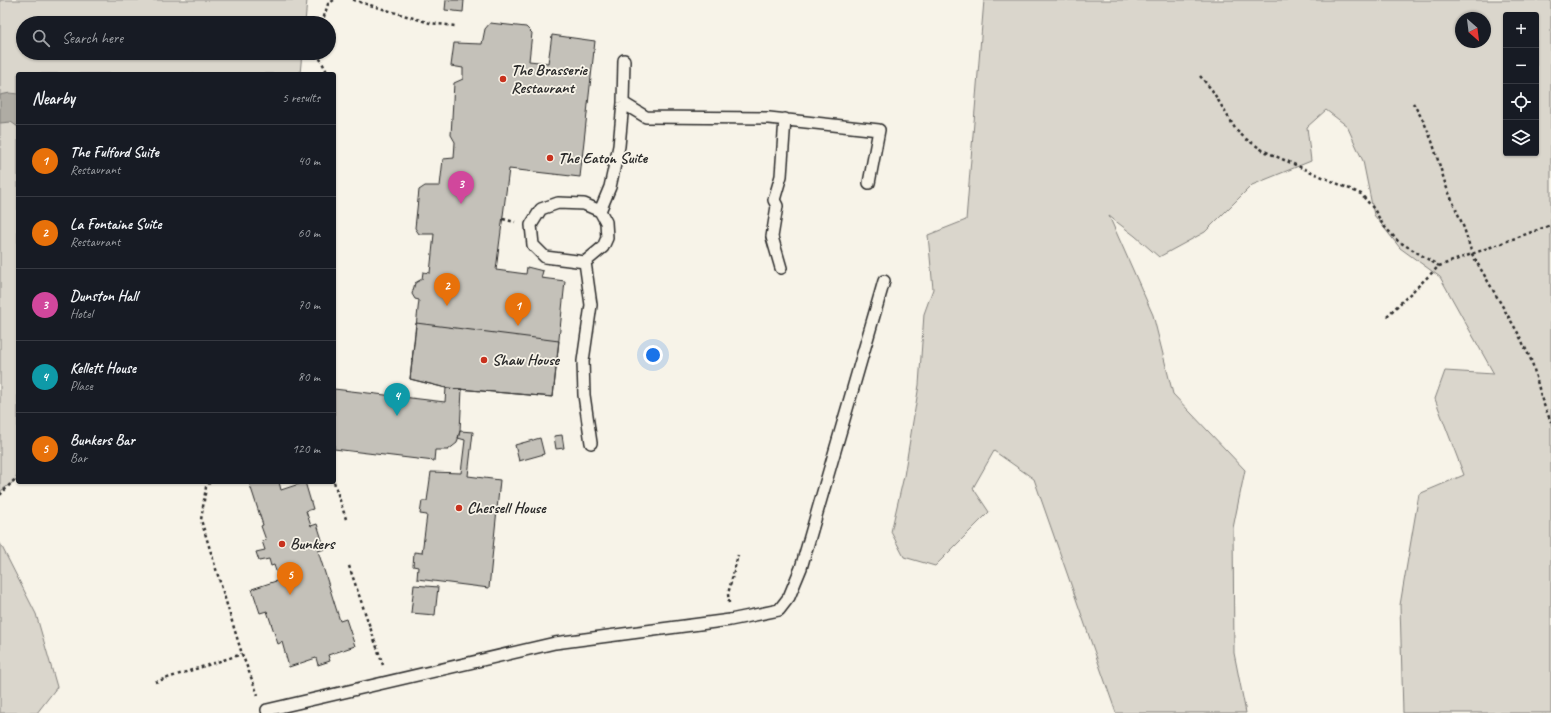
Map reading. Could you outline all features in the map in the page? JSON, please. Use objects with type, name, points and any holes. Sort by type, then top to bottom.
[{"type":"lane","points":[[600,211],[612,180],[619,146],[623,103],[624,60]]},
{"type":"lane","points":[[623,103],[646,117],[769,118],[879,130],[870,183]]},
{"type":"lane","points":[[781,268],[772,237],[777,206],[774,200],[781,176],[785,120]]},
{"type":"lane","points":[[558,204],[584,204],[600,211],[606,222],[607,238],[603,247],[585,262],[545,257],[533,245],[531,226],[541,209],[558,204]]},
{"type":"lane","points":[[585,262],[591,305],[583,368],[584,395],[591,443]]},
{"type":"lane","points":[[268,712],[555,643],[730,620],[779,610],[789,597],[801,568],[884,281]]},
{"type":"path","points":[[324,16],[328,4],[334,0]]},
{"type":"path","points":[[353,0],[402,13],[430,23],[455,26]]},
{"type":"path","points":[[321,60],[327,72]]},
{"type":"path","points":[[1200,76],[1212,90],[1236,130],[1246,139],[1264,151],[1361,194],[1374,209],[1383,225],[1398,241],[1439,266]]},
{"type":"path","points":[[1413,104],[1424,122],[1432,141],[1446,186],[1464,228],[1472,254],[1518,333],[1532,362],[1542,400],[1551,422]]},
{"type":"path","points":[[1388,316],[1439,266],[1551,225]]},
{"type":"path","points":[[0,495],[16,478]]},
{"type":"path","points":[[208,484],[206,487],[201,520],[242,654],[255,689],[268,712]]},
{"type":"path","points":[[335,484],[346,519]]},
{"type":"path","points":[[730,620],[728,594],[738,555]]},
{"type":"path","points":[[349,566],[389,682]]},
{"type":"path","points":[[155,682],[242,654]]},
{"type":"shaded area","points":[[0,0],[307,0],[306,16],[16,16],[16,60],[301,60],[300,72],[16,72],[16,480],[3,489],[0,493]]},
{"type":"shaded area","points":[[984,0],[1551,0],[1551,713],[1403,713],[1400,605],[1419,494],[1464,475],[1435,399],[1445,371],[1494,374],[1440,277],[1400,248],[1374,215],[1363,161],[1347,126],[1326,110],[1307,127],[1311,161],[1252,185],[1205,232],[1159,257],[1109,216],[1153,315],[1173,394],[1245,470],[1233,528],[1234,653],[1246,713],[1116,713],[1034,479],[994,451],[973,488],[989,512],[935,566],[904,557],[891,532],[904,476],[919,385],[924,314],[933,289],[928,235],[966,220]]},
{"type":"shaded area","points":[[10,93],[16,94],[16,126],[11,122],[0,123],[0,95]]},
{"type":"shaded area","points":[[0,543],[36,614],[57,687],[37,713],[0,713]]},
{"type":"building","points":[[446,0],[464,0],[463,12],[445,10]]},
{"type":"building","points":[[490,23],[526,27],[532,33],[529,61],[548,63],[552,35],[595,41],[580,177],[509,169],[496,270],[526,274],[527,267],[543,271],[541,278],[565,281],[553,397],[446,388],[410,379],[419,300],[415,299],[412,294],[415,283],[422,279],[423,272],[430,273],[434,234],[419,234],[415,228],[419,190],[425,186],[440,186],[443,159],[454,158],[455,142],[451,135],[454,83],[463,79],[463,68],[451,66],[454,43],[482,44],[485,29]]},
{"type":"building","name":"Shaw House","points":[[416,323],[559,341],[553,397],[446,388],[410,379]]},
{"type":"building","points":[[446,388],[462,389],[460,431],[457,443],[448,450],[435,450],[434,461],[336,449],[336,389],[445,402]]},
{"type":"building","name":"Chessell House","points":[[460,431],[473,432],[468,476],[500,480],[489,588],[417,579],[418,567],[413,566],[414,552],[422,553],[427,515],[420,514],[422,501],[427,501],[431,472],[461,473],[465,440],[458,438]]},
{"type":"building","points":[[562,435],[564,448],[556,449],[554,436]]},
{"type":"building","points":[[540,438],[544,454],[519,461],[515,445]]},
{"type":"building","points":[[250,484],[280,484],[281,490],[299,484],[306,484],[313,509],[306,511],[311,526],[317,524],[325,549],[318,551],[340,621],[346,619],[355,646],[328,655],[330,661],[318,665],[316,658],[289,667],[282,642],[278,644],[267,611],[260,613],[252,589],[279,580],[274,565],[271,566],[269,559],[259,561],[256,552],[265,550],[262,541],[266,540],[261,526],[263,525]]},
{"type":"building","points":[[414,585],[438,587],[435,615],[411,613]]},
{"type":"place","name":"The Brasserie Restaurant","points":[[503,79]]},
{"type":"place","name":"The Eaton Suite","points":[[550,158]]},
{"type":"place","name":"Dunston Hall","points":[[461,204]]},
{"type":"place","name":"La Fontaine Suite","points":[[447,306]]},
{"type":"place","name":"The Fulford Suite","points":[[518,326]]},
{"type":"place","name":"Shaw House","points":[[484,360]]},
{"type":"place","name":"Kellett House","points":[[397,416]]},
{"type":"place","name":"Chessell House","points":[[459,508]]},
{"type":"place","name":"Bunkers","points":[[282,544]]},
{"type":"place","name":"Bunkers Bar","points":[[290,595]]}]
